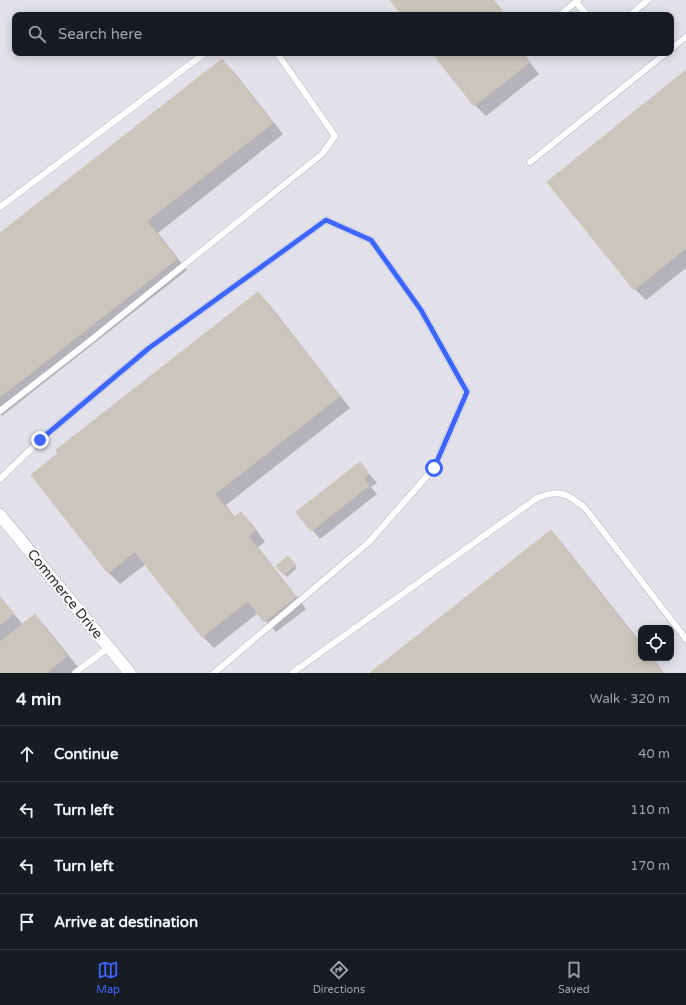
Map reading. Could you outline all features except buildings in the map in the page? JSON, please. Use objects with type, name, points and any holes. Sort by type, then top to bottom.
[{"type":"street","name":"Commerce Drive","points":[[0,514],[130,673]]},
{"type":"lane","points":[[634,12],[648,0]]},
{"type":"lane","points":[[564,12],[577,1],[585,12]]},
{"type":"lane","points":[[674,47],[686,37]]},
{"type":"lane","points":[[0,207],[201,56]]},
{"type":"lane","points":[[0,411],[322,154],[335,136],[279,56]]},
{"type":"lane","points":[[530,162],[662,56]]},
{"type":"lane","points":[[0,479],[40,440],[149,348],[326,220],[371,240],[421,310],[467,392],[434,468],[369,542],[214,673]]},
{"type":"lane","points":[[292,673],[537,498],[550,493],[563,494],[575,500],[585,508],[686,639]]},
{"type":"lane","points":[[75,673],[108,647]]},
{"type":"shaded area","points":[[0,0],[686,0],[686,673],[0,673]]},
{"type":"route","points":[[40,440],[149,348],[326,220],[371,240],[421,310],[467,392],[434,468]]}]
